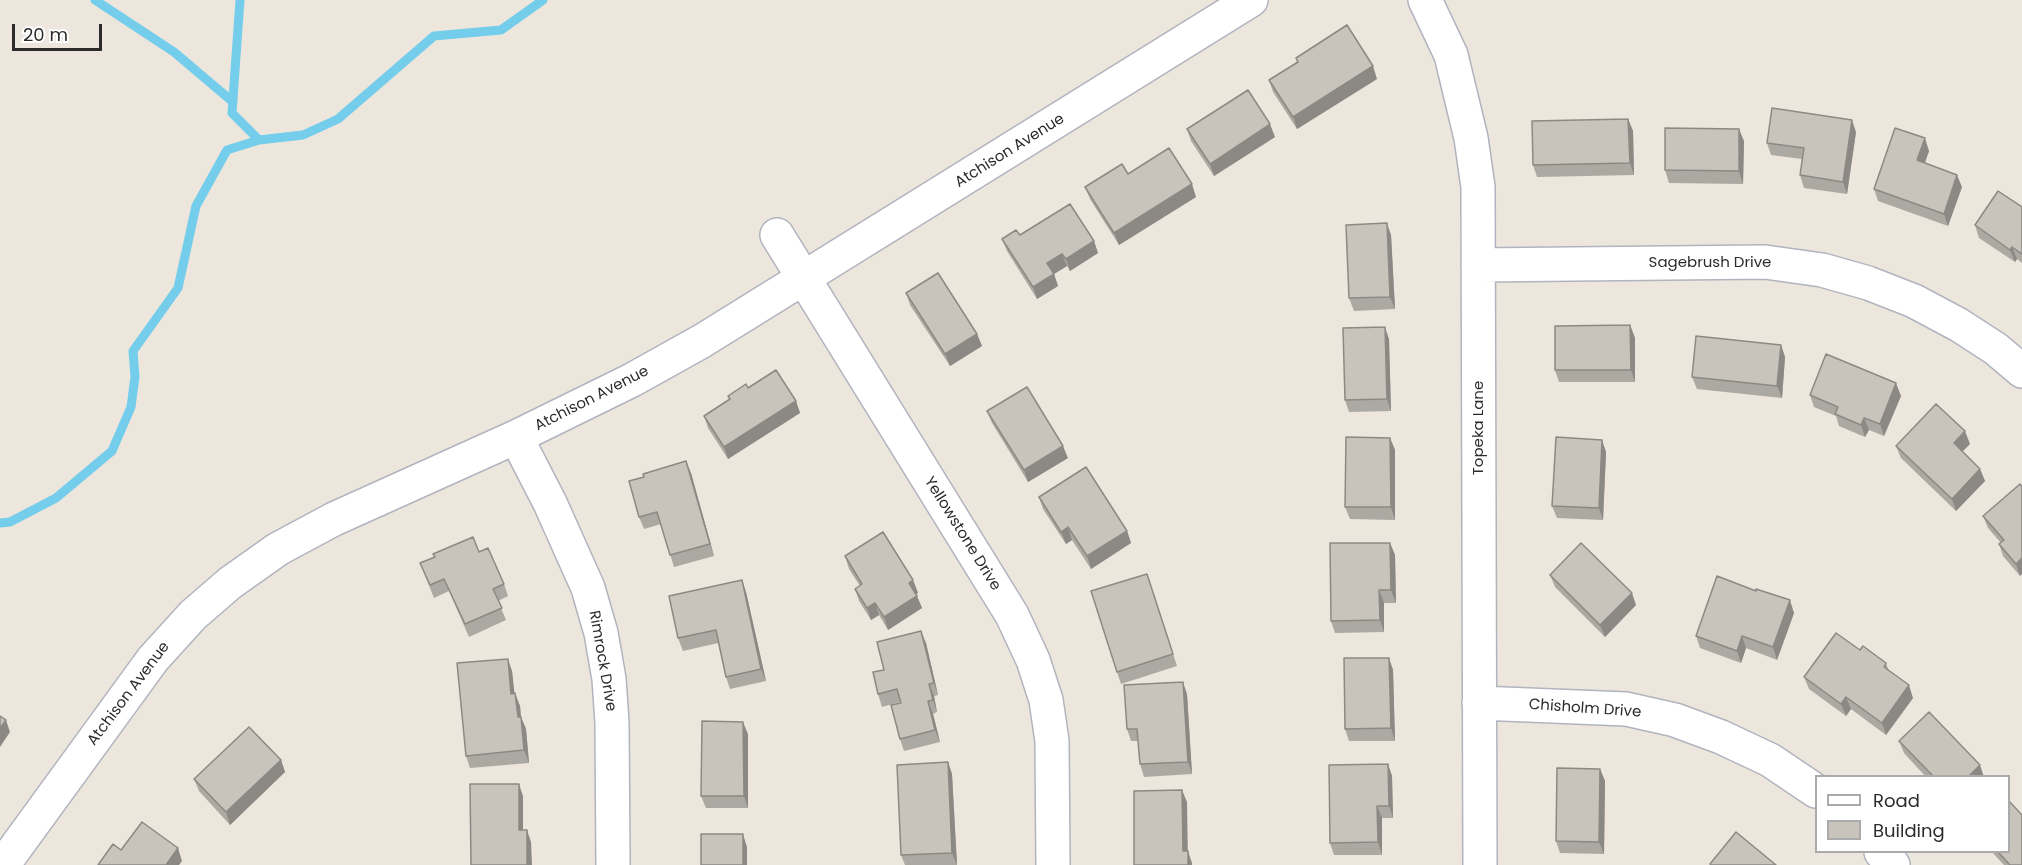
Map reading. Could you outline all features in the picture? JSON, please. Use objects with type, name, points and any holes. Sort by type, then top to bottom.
[{"type":"street","name":"Atchison Avenue","points":[[3,865],[153,659],[193,615],[230,583],[278,549],[334,519],[516,437],[652,369],[702,341],[1251,0]]},
{"type":"street","name":"Topeka Lane","points":[[1425,0],[1451,55],[1471,138],[1478,187],[1480,865]]},
{"type":"street","name":"Yellowstone Drive","points":[[777,235],[1006,605],[1033,660],[1046,700],[1052,741],[1053,865]]},
{"type":"street","name":"Sagebrush Drive","points":[[1478,265],[1765,262],[1822,270],[1868,283],[1914,301],[1959,325],[1996,349],[2022,371]]},
{"type":"street","name":"Rimrock Drive","points":[[516,437],[550,502],[588,588],[601,633],[609,679],[612,722],[613,865]]},
{"type":"street","name":"Chisholm Drive","points":[[1479,703],[1626,709],[1675,720],[1721,737],[1770,760],[1815,790]]},
{"type":"street","points":[[1882,853],[1893,865]]},
{"type":"building","points":[[1347,25],[1373,66],[1293,117],[1269,80],[1298,62],[1296,58]]},
{"type":"building","points":[[1248,90],[1270,124],[1210,164],[1187,129]]},
{"type":"building","points":[[1772,108],[1852,120],[1843,182],[1800,175],[1804,148],[1767,143]]},
{"type":"building","points":[[1628,119],[1630,163],[1533,165],[1532,121]]},
{"type":"building","points":[[1665,128],[1739,129],[1739,171],[1665,170]]},
{"type":"building","points":[[1895,128],[1925,138],[1917,160],[1957,175],[1944,214],[1874,189]]},
{"type":"building","points":[[1169,148],[1192,184],[1114,233],[1085,187],[1122,164],[1128,174]]},
{"type":"building","points":[[1998,191],[2022,207],[2022,254],[2012,247],[2010,250],[1975,225]]},
{"type":"building","points":[[1070,204],[1094,241],[1066,259],[1062,254],[1047,263],[1054,274],[1033,287],[1002,239],[1016,230],[1020,235]]},
{"type":"building","points":[[1387,223],[1390,297],[1349,298],[1346,225]]},
{"type":"building","points":[[938,273],[977,334],[945,354],[906,293]]},
{"type":"building","points":[[1630,325],[1631,370],[1555,370],[1555,326]]},
{"type":"building","points":[[1385,327],[1387,399],[1345,400],[1343,328]]},
{"type":"building","points":[[1696,336],[1781,345],[1777,386],[1692,377]]},
{"type":"building","points":[[1826,354],[1896,383],[1880,424],[1864,418],[1861,425],[1835,414],[1838,407],[1810,395]]},
{"type":"building","points":[[776,370],[796,401],[724,447],[704,416],[730,399],[728,396],[746,384],[748,388]]},
{"type":"building","points":[[1027,387],[1063,446],[1024,470],[987,411]]},
{"type":"building","points":[[1936,404],[1965,431],[1954,443],[1980,469],[1952,499],[1896,446]]},
{"type":"building","points":[[1346,437],[1390,438],[1391,507],[1345,507]]},
{"type":"building","points":[[1556,437],[1602,440],[1599,508],[1552,506]]},
{"type":"building","points":[[686,461],[710,544],[670,555],[657,512],[639,517],[629,481],[644,477],[643,474]]},
{"type":"building","points":[[1086,467],[1127,531],[1087,556],[1068,527],[1061,532],[1039,497]]},
{"type":"building","points":[[2020,484],[2022,487],[2022,558],[2016,564],[1999,544],[2004,540],[1983,516]]},
{"type":"building","points":[[883,532],[913,580],[909,583],[917,596],[884,617],[875,603],[867,608],[855,589],[862,584],[845,556]]},
{"type":"building","points":[[473,537],[479,552],[488,548],[504,584],[493,589],[502,608],[465,624],[444,579],[430,585],[420,563],[435,557],[433,554]]},
{"type":"building","points":[[1330,543],[1390,543],[1391,590],[1379,590],[1380,620],[1331,621]]},
{"type":"building","points":[[1581,543],[1632,593],[1600,625],[1550,575]]},
{"type":"building","points":[[1147,574],[1173,654],[1117,672],[1091,591]]},
{"type":"building","points":[[1717,576],[1756,591],[1756,589],[1790,600],[1773,647],[1742,636],[1737,651],[1696,636]]},
{"type":"building","points":[[742,580],[761,669],[726,677],[716,630],[678,638],[669,596]]},
{"type":"building","points":[[921,631],[934,683],[929,684],[933,700],[928,701],[935,730],[900,739],[891,705],[901,703],[897,689],[878,694],[873,672],[884,670],[877,642]]},
{"type":"building","points":[[1836,633],[1860,650],[1863,646],[1886,663],[1884,667],[1909,685],[1882,723],[1846,697],[1841,704],[1804,677]]},
{"type":"building","points":[[1344,658],[1389,658],[1391,728],[1345,729]]},
{"type":"building","points":[[508,659],[511,694],[515,693],[518,717],[521,717],[524,750],[466,756],[457,663]]},
{"type":"building","points":[[1183,682],[1188,762],[1140,764],[1137,729],[1127,729],[1124,685]]},
{"type":"building","points":[[1929,712],[1980,765],[1970,775],[1932,775],[1899,741]]},
{"type":"building","points":[[0,716],[6,720],[0,728]]},
{"type":"building","points":[[702,721],[743,722],[744,796],[701,796]]},
{"type":"building","points":[[249,727],[281,760],[226,812],[194,779]]},
{"type":"building","points":[[948,762],[952,853],[901,855],[897,765]]},
{"type":"building","points":[[1388,764],[1389,806],[1377,806],[1378,842],[1330,843],[1329,765]]},
{"type":"building","points":[[1557,768],[1600,769],[1599,842],[1556,841]]},
{"type":"building","points":[[470,784],[519,784],[519,830],[527,830],[527,865],[471,865]]},
{"type":"building","points":[[1182,790],[1183,851],[1188,851],[1188,865],[1134,865],[1134,791]]},
{"type":"building","points":[[2010,802],[2022,815],[2022,865],[2010,865],[1999,853],[2010,853]]},
{"type":"building","points":[[142,822],[178,848],[166,865],[98,865],[113,844],[121,850]]},
{"type":"building","points":[[1736,832],[1776,865],[1711,865]]},
{"type":"building","points":[[701,834],[743,834],[743,865],[701,865]]},
{"type":"waterway","points":[[95,0],[174,52],[233,102]]},
{"type":"waterway","points":[[240,0],[232,113],[259,140]]},
{"type":"waterway","points":[[0,523],[10,522],[56,498],[112,451],[131,407],[135,377],[133,351],[178,288],[196,206],[227,150],[259,140],[303,135],[338,119],[434,36],[501,30],[543,0]]}]
